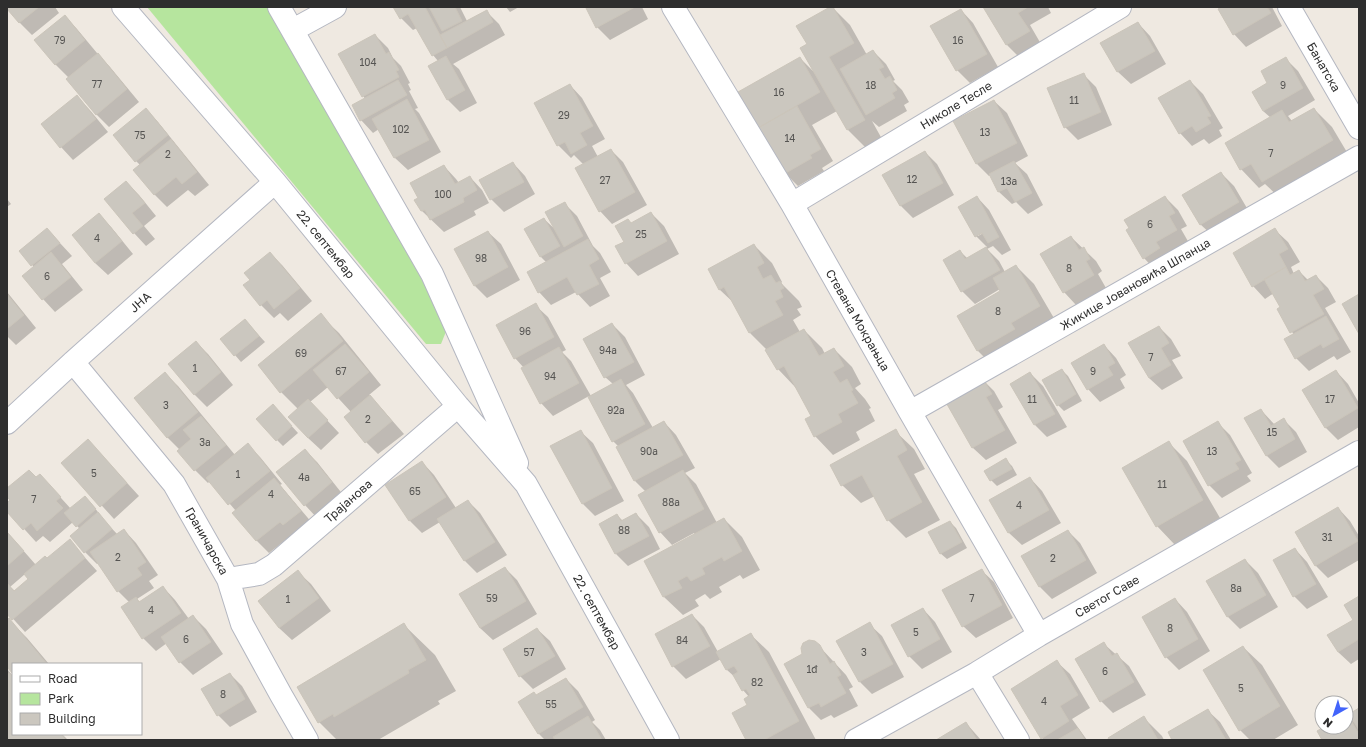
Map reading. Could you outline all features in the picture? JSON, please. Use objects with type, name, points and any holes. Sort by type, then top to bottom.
[{"type":"street","name":"22. септембар","points":[[123,7],[275,182],[458,406],[526,484]]},
{"type":"street","name":"22. септембар","points":[[279,7],[432,274],[526,484],[668,740]]},
{"type":"street","points":[[293,30],[335,7]]},
{"type":"street","name":"Стевана Мокрањца","points":[[673,7],[792,204],[910,412],[1039,634]]},
{"type":"street","name":"Николе Тесле","points":[[792,204],[1120,7]]},
{"type":"street","name":"Банатска","points":[[1289,7],[1359,128]]},
{"type":"street","name":"Жикице Јовановића Шпанца","points":[[910,412],[1359,157]]},
{"type":"street","name":"ЈНА","points":[[7,423],[73,362],[275,182]]},
{"type":"street","name":"Граничарска","points":[[73,362],[174,484],[228,579],[242,624],[307,740]]},
{"type":"street","name":"Трајанова","points":[[228,579],[259,574],[274,565],[458,406]]},
{"type":"street","name":"Светог Саве","points":[[856,740],[977,673],[1039,634],[1359,452]]},
{"type":"street","points":[[977,673],[1018,740]]},
{"type":"green space","points":[[147,7],[268,7],[405,247],[447,329],[441,344],[426,344]]},
{"type":"building","points":[[7,7],[39,7],[19,23]]},
{"type":"building","points":[[393,7],[425,7],[447,48],[432,56],[408,14],[400,19]]},
{"type":"building","points":[[429,7],[455,7],[462,21],[442,31]]},
{"type":"building","points":[[635,7],[596,28],[586,8]]},
{"type":"building","points":[[830,7],[833,7],[854,43],[829,57],[865,120],[847,130],[800,48],[807,44],[796,26]]},
{"type":"building","points":[[983,7],[1028,7],[1018,13],[1030,31],[1006,45]]},
{"type":"building","points":[[1222,7],[1267,7],[1271,13],[1233,35],[1218,9]]},
{"type":"building","points":[[961,9],[987,54],[956,71],[930,26]]},
{"type":"building","points":[[487,10],[493,22],[447,48],[440,35]]},
{"type":"building","points":[[65,15],[85,40],[55,65],[34,40]]},
{"type":"building","points":[[1138,22],[1155,51],[1117,72],[1100,43]]},
{"type":"building","points":[[375,34],[386,54],[389,52],[399,70],[396,71],[399,77],[362,97],[338,54]]},
{"type":"building","points":[[873,50],[884,67],[879,69],[885,79],[890,76],[897,90],[892,93],[895,98],[866,115],[840,69]]},
{"type":"building","points":[[98,53],[127,89],[96,115],[66,79]]},
{"type":"building","points":[[446,56],[465,90],[447,100],[428,66]]},
{"type":"building","points":[[800,57],[820,92],[758,128],[738,92]]},
{"type":"building","points":[[1286,57],[1303,88],[1263,111],[1252,92],[1267,83],[1261,71]]},
{"type":"building","points":[[1084,73],[1101,112],[1064,128],[1047,88]]},
{"type":"building","points":[[398,80],[407,95],[360,121],[352,105]]},
{"type":"building","points":[[1190,80],[1211,116],[1207,117],[1211,123],[1196,132],[1192,126],[1179,134],[1158,98]]},
{"type":"building","points":[[570,84],[593,126],[580,133],[587,145],[571,154],[565,142],[557,146],[534,103]]},
{"type":"building","points":[[77,95],[96,119],[60,148],[41,124]]},
{"type":"building","points":[[407,99],[429,140],[394,158],[372,119]]},
{"type":"building","points":[[994,100],[1017,143],[976,164],[953,121]]},
{"type":"building","points":[[797,106],[821,149],[810,155],[812,158],[784,174],[758,128]]},
{"type":"building","points":[[146,108],[168,135],[135,162],[113,135]]},
{"type":"building","points":[[1314,108],[1333,140],[1262,182],[1251,164],[1240,170],[1225,143],[1282,110],[1289,122]]},
{"type":"building","points":[[171,139],[197,172],[182,184],[176,177],[154,195],[133,170]]},
{"type":"building","points":[[611,149],[635,192],[599,212],[575,168]]},
{"type":"building","points":[[925,151],[943,183],[900,206],[882,175]]},
{"type":"building","points":[[1014,161],[1032,193],[1015,202],[1007,188],[998,192],[989,174]]},
{"type":"building","points":[[513,162],[524,182],[490,200],[479,180]]},
{"type":"building","points":[[444,165],[455,184],[470,176],[477,190],[463,198],[464,202],[430,220],[425,210],[421,211],[414,200],[418,198],[410,183]]},
{"type":"building","points":[[1221,172],[1239,202],[1200,225],[1182,195]]},
{"type":"building","points":[[126,181],[145,203],[132,213],[143,226],[133,234],[104,199]]},
{"type":"building","points":[[977,196],[999,237],[988,243],[982,233],[975,237],[958,207]]},
{"type":"building","points":[[1165,196],[1175,213],[1169,216],[1177,230],[1156,242],[1160,248],[1143,259],[1126,230],[1129,228],[1124,220]]},
{"type":"building","points":[[565,202],[583,236],[564,247],[545,212]]},
{"type":"building","points":[[651,212],[667,241],[625,264],[615,246],[624,242],[615,226],[628,219],[631,223]]},
{"type":"building","points":[[99,213],[122,241],[95,263],[72,235]]},
{"type":"building","points":[[544,218],[560,246],[540,257],[524,229]]},
{"type":"building","points":[[47,228],[60,243],[31,266],[19,251]]},
{"type":"building","points":[[1275,228],[1288,249],[1279,254],[1286,267],[1252,287],[1233,253]]},
{"type":"building","points":[[488,231],[508,267],[474,286],[454,249]]},
{"type":"building","points":[[1071,236],[1079,250],[1084,247],[1090,259],[1086,261],[1094,275],[1063,293],[1040,254]]},
{"type":"building","points":[[588,239],[599,259],[589,265],[599,284],[577,295],[567,277],[538,293],[527,272]]},
{"type":"building","points":[[754,244],[764,263],[757,267],[763,279],[771,275],[776,283],[780,281],[784,288],[780,290],[783,297],[775,301],[783,315],[749,333],[724,287],[719,290],[708,269]]},
{"type":"building","points":[[986,247],[1000,270],[961,292],[943,260],[960,250],[965,259]]},
{"type":"building","points":[[51,252],[71,277],[42,300],[22,276]]},
{"type":"building","points":[[270,252],[300,288],[274,309],[267,300],[260,306],[243,285],[250,280],[244,273]]},
{"type":"building","points":[[1016,265],[1040,306],[1011,323],[1015,329],[977,351],[957,316],[1000,291],[993,278]]},
{"type":"building","points":[[1286,267],[1290,275],[1299,270],[1305,281],[1316,275],[1324,289],[1313,295],[1324,314],[1290,333],[1277,309],[1280,307],[1264,279]]},
{"type":"building","points":[[7,294],[24,315],[7,329]]},
{"type":"building","points":[[1359,294],[1359,334],[1342,304]]},
{"type":"building","points":[[536,303],[554,337],[514,359],[496,325]]},
{"type":"building","points":[[321,313],[343,341],[280,393],[258,365]]},
{"type":"building","points":[[1326,316],[1339,339],[1323,348],[1321,344],[1295,359],[1284,339]]},
{"type":"building","points":[[245,319],[259,336],[234,356],[220,339]]},
{"type":"building","points":[[612,323],[634,362],[604,378],[583,339]]},
{"type":"building","points":[[1159,326],[1169,343],[1161,348],[1171,365],[1149,378],[1128,343]]},
{"type":"building","points":[[804,329],[819,356],[834,348],[844,366],[833,372],[840,383],[847,379],[853,390],[851,391],[858,403],[838,414],[842,422],[814,437],[805,419],[811,416],[784,366],[777,370],[765,350]]},
{"type":"building","points":[[196,341],[221,372],[194,395],[168,364]]},
{"type":"building","points":[[345,344],[369,372],[337,399],[313,370]]},
{"type":"building","points":[[1104,344],[1115,363],[1108,367],[1113,375],[1087,390],[1071,363]]},
{"type":"building","points":[[559,347],[579,383],[540,404],[521,368]]},
{"type":"building","points":[[1062,369],[1076,394],[1057,406],[1042,380]]},
{"type":"building","points":[[1336,370],[1358,408],[1325,428],[1302,390]]},
{"type":"building","points":[[165,372],[198,412],[167,438],[134,398]]},
{"type":"building","points":[[1030,372],[1055,414],[1034,425],[1010,384]]},
{"type":"building","points":[[982,377],[992,394],[986,397],[1005,430],[972,448],[944,399]]},
{"type":"building","points":[[621,379],[645,424],[612,442],[588,397]]},
{"type":"building","points":[[370,395],[392,421],[365,443],[344,417]]},
{"type":"building","points":[[308,399],[328,420],[308,438],[288,417]]},
{"type":"building","points":[[273,404],[292,426],[276,441],[256,419]]},
{"type":"building","points":[[1261,409],[1271,426],[1284,418],[1295,439],[1266,456],[1244,418]]},
{"type":"building","points":[[201,416],[226,445],[194,471],[177,451],[191,439],[183,430]]},
{"type":"building","points":[[664,421],[683,455],[634,481],[616,447]]},
{"type":"building","points":[[1218,421],[1241,460],[1235,463],[1239,469],[1208,486],[1183,441]]},
{"type":"building","points":[[896,429],[907,450],[897,456],[922,502],[887,521],[862,475],[841,486],[830,465]]},
{"type":"building","points":[[581,430],[612,488],[582,504],[550,446]]},
{"type":"building","points":[[88,439],[127,483],[100,507],[61,463]]},
{"type":"building","points":[[1169,441],[1203,500],[1156,527],[1122,468]]},
{"type":"building","points":[[248,443],[270,471],[228,505],[206,478]]},
{"type":"building","points":[[305,449],[332,482],[304,506],[276,472]]},
{"type":"building","points":[[1006,458],[1012,469],[990,481],[984,471]]},
{"type":"building","points":[[422,461],[446,497],[409,521],[385,485]]},
{"type":"building","points":[[29,470],[36,477],[40,474],[61,497],[56,501],[63,508],[37,531],[31,523],[23,530],[7,512],[7,503],[10,500],[7,497],[7,488]]},
{"type":"building","points":[[683,470],[704,509],[659,533],[638,495]]},
{"type":"building","points":[[1030,477],[1049,510],[1008,533],[989,500]]},
{"type":"building","points":[[274,478],[301,511],[283,525],[280,522],[256,541],[232,513]]},
{"type":"building","points":[[85,496],[96,509],[76,527],[64,513]]},
{"type":"building","points":[[468,500],[495,542],[464,561],[437,519]]},
{"type":"building","points":[[1338,507],[1358,541],[1315,566],[1295,532]]},
{"type":"building","points":[[98,512],[112,529],[84,553],[70,536]]},
{"type":"building","points":[[636,513],[649,536],[615,554],[599,524],[617,514],[621,521]]},
{"type":"building","points":[[724,518],[742,551],[724,561],[722,557],[702,568],[705,574],[691,581],[687,576],[678,581],[682,588],[663,597],[644,561]]},
{"type":"building","points":[[950,521],[962,542],[940,554],[928,532]]},
{"type":"building","points":[[124,529],[146,562],[137,568],[142,575],[117,592],[90,552]]},
{"type":"building","points":[[1068,530],[1086,560],[1039,587],[1021,556]]},
{"type":"building","points":[[7,532],[24,551],[7,566]]},
{"type":"building","points":[[70,539],[85,558],[12,620],[7,614],[7,583],[14,591],[28,579],[24,574],[45,556],[47,558]]},
{"type":"building","points":[[1295,548],[1316,584],[1293,597],[1273,560]]},
{"type":"building","points":[[1245,559],[1266,595],[1227,617],[1206,581]]},
{"type":"building","points":[[505,567],[526,601],[480,628],[459,594]]},
{"type":"building","points":[[982,569],[1002,605],[962,627],[942,590]]},
{"type":"building","points":[[298,570],[319,598],[279,628],[258,601]]},
{"type":"building","points":[[163,586],[181,613],[142,639],[121,607],[136,597],[139,602]]},
{"type":"building","points":[[1359,596],[1359,639],[1338,652],[1327,635],[1353,620],[1344,605]]},
{"type":"building","points":[[1175,598],[1198,639],[1165,658],[1142,617]]},
{"type":"building","points":[[923,608],[940,639],[908,657],[891,625]]},
{"type":"building","points":[[692,614],[710,646],[672,667],[655,634]]},
{"type":"building","points":[[193,615],[211,642],[179,663],[161,637]]},
{"type":"building","points":[[9,618],[46,663],[12,663],[12,673],[7,667],[7,620]]},
{"type":"building","points":[[870,622],[893,664],[859,682],[836,641]]},
{"type":"building","points":[[404,623],[426,660],[408,670],[409,673],[334,717],[333,714],[318,723],[297,687]]},
{"type":"building","points":[[537,628],[555,656],[519,677],[503,649]]},
{"type":"building","points":[[751,633],[799,721],[764,740],[746,740],[732,713],[747,705],[744,699],[750,695],[746,689],[742,691],[733,675],[738,672],[734,666],[726,670],[716,652]]},
{"type":"building","points":[[809,640],[815,641],[820,645],[830,664],[834,661],[841,675],[837,677],[846,693],[821,707],[819,703],[808,708],[784,664],[802,654],[801,648],[803,643]]},
{"type":"building","points":[[1104,642],[1112,656],[1117,653],[1134,682],[1100,702],[1075,659]]},
{"type":"building","points":[[1243,646],[1280,706],[1239,731],[1203,670]]},
{"type":"building","points":[[1057,660],[1078,695],[1060,706],[1069,721],[1041,739],[1011,689]]},
{"type":"building","points":[[9,673],[12,676],[12,735],[62,735],[66,740],[10,740],[7,737],[7,674]]},
{"type":"building","points":[[230,673],[245,699],[217,716],[201,689]]},
{"type":"building","points":[[566,678],[583,707],[538,734],[518,702],[534,692],[536,695]]},
{"type":"building","points":[[1359,708],[1359,730],[1354,722],[1354,711]]},
{"type":"building","points":[[1208,709],[1226,740],[1172,740],[1168,732]]},
{"type":"building","points":[[588,716],[602,740],[555,740],[553,737]]},
{"type":"building","points":[[1144,716],[1158,740],[1109,740],[1108,738]]},
{"type":"building","points":[[966,722],[977,740],[936,740]]},
{"type":"building","points":[[1354,726],[1359,734],[1359,740],[1322,740],[1319,735],[1354,735]]},
{"type":"building","points":[[1078,728],[1085,740],[1057,740]]}]
